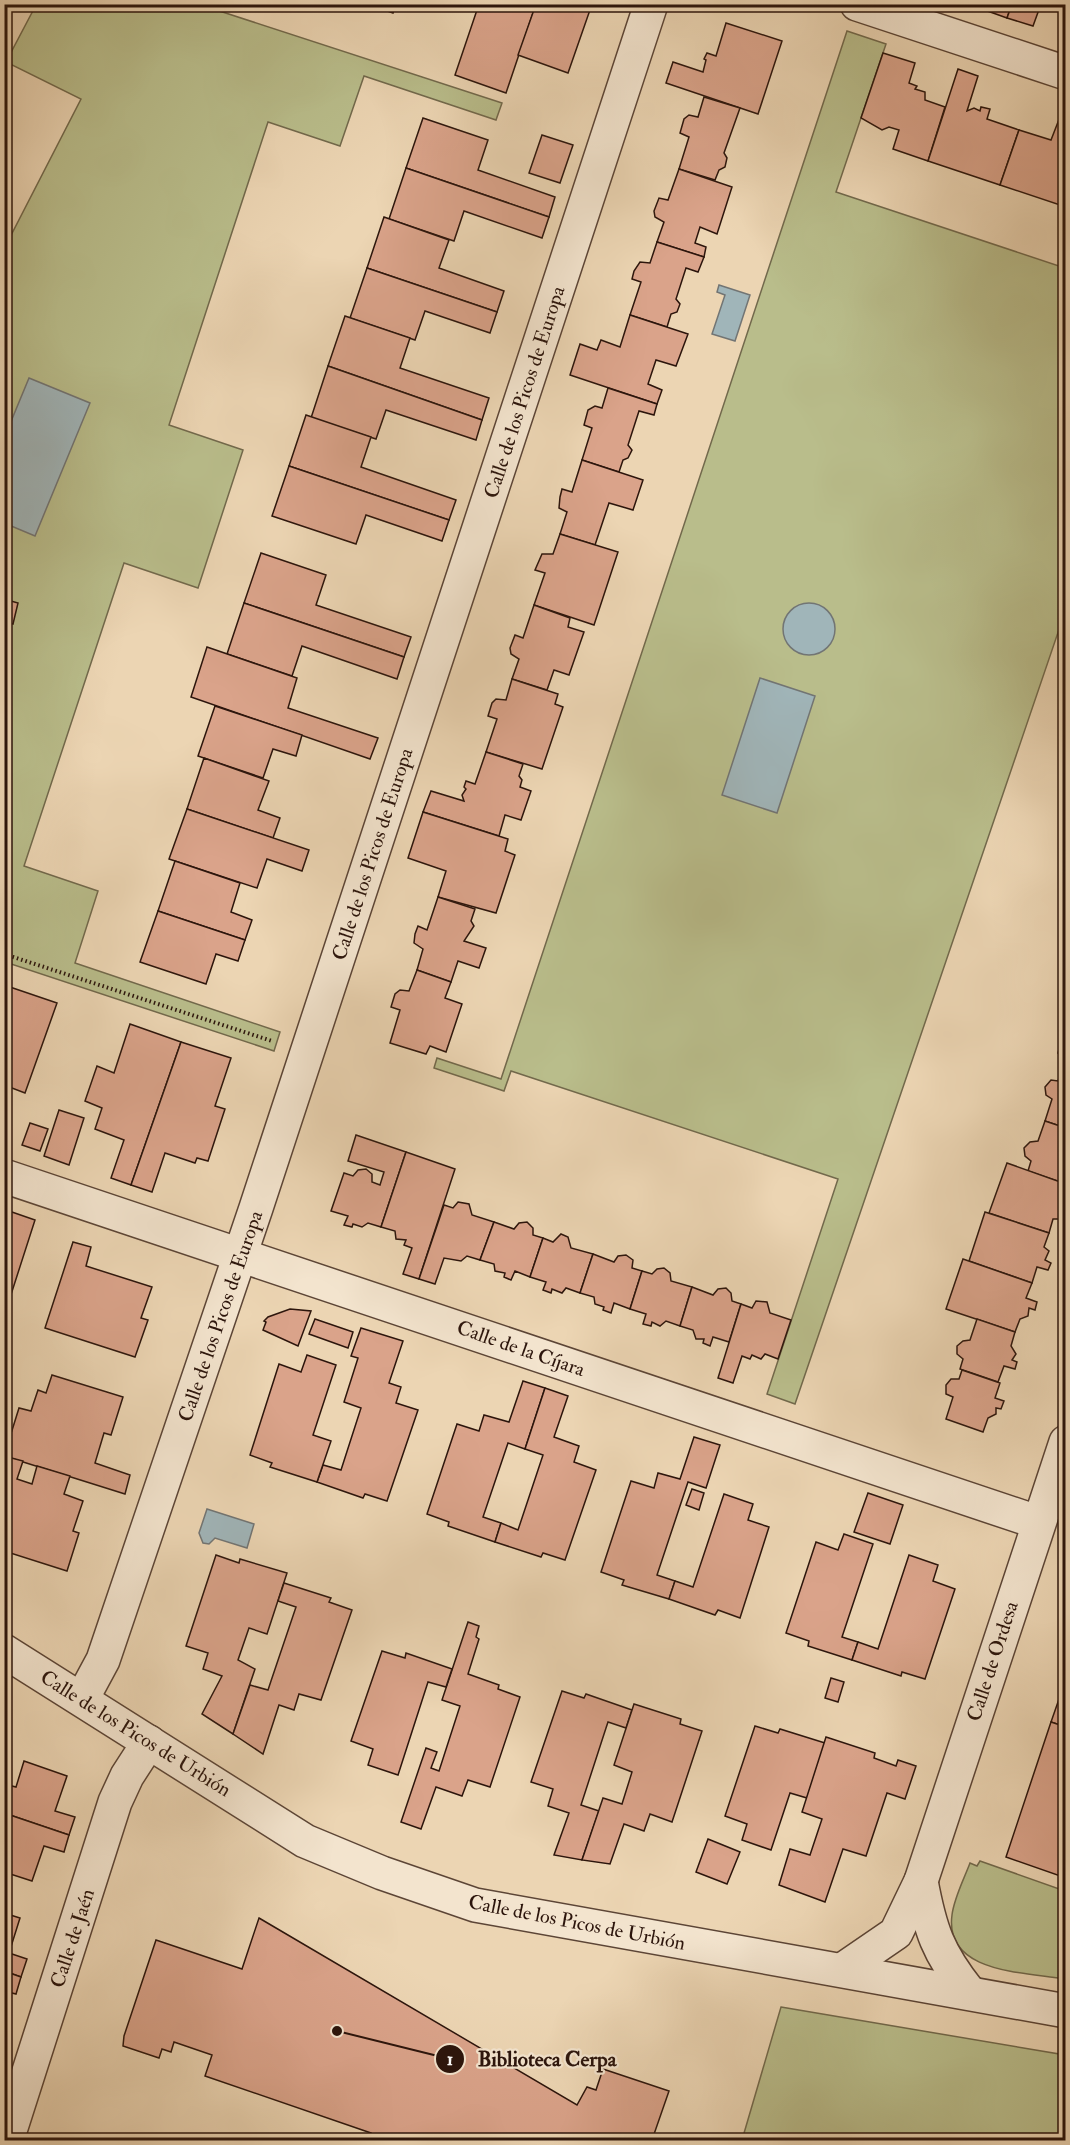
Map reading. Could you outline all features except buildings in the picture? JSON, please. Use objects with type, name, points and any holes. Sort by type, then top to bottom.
[{"type":"street","name":"Calle de los Picos de Europa","points":[[82,1699],[103,1660],[241,1254],[651,4]]},
{"type":"street","points":[[857,4],[1065,73]]},
{"type":"street","name":"Calle de la Cíjara","points":[[4,1176],[1037,1522]]},
{"type":"street","name":"Calle de Ordesa","points":[[842,1970],[896,1933],[921,1881],[1065,1442]]},
{"type":"street","name":"Calle de los Picos de Urbión","points":[[4,1651],[305,1841],[382,1873],[475,1905],[1065,2011]]},
{"type":"street","name":"Calle de Jaén","points":[[7,2140],[116,1802],[127,1776],[149,1742]]},
{"type":"street","points":[[921,1881],[934,1938],[947,1965],[969,1992]]},
{"type":"path","points":[[4,954],[307,1053]]},
{"type":"green space","points":[[36,5],[201,5],[502,103],[496,120],[364,76],[340,146],[268,122],[169,425],[243,450],[198,588],[124,563],[24,866],[98,891],[75,963],[280,1032],[274,1051],[5,962],[4,249],[81,99],[6,62]]},
{"type":"green space","points":[[847,31],[886,44],[836,192],[1065,268],[1065,612],[795,1404],[767,1394],[838,1179],[511,1071],[504,1091],[434,1068],[437,1058],[501,1079]]},
{"type":"green space","points":[[980,1861],[1065,1891],[1065,1979],[991,1966],[974,1959],[961,1949],[953,1934],[953,1909],[970,1863],[977,1866]]},
{"type":"green space","points":[[781,2007],[1065,2055],[1065,2140],[742,2140]]},
{"type":"shaded area","points":[[719,285],[750,295],[735,341],[712,334],[725,295],[717,292]]},
{"type":"shaded area","points":[[29,378],[90,403],[35,536],[4,523],[5,436]]},
{"type":"shaded area","points":[[804,603],[814,603],[823,607],[831,615],[835,629],[831,643],[823,651],[814,655],[804,655],[795,651],[787,643],[783,634],[783,624],[787,615],[795,607]]},
{"type":"shaded area","points":[[760,678],[815,696],[777,813],[722,795]]},
{"type":"shaded area","points":[[207,1509],[254,1524],[247,1548],[215,1538],[209,1544],[203,1543],[199,1533]]},
{"type":"place","name":"Biblioteca Cerpa","points":[[337,2031]]}]
